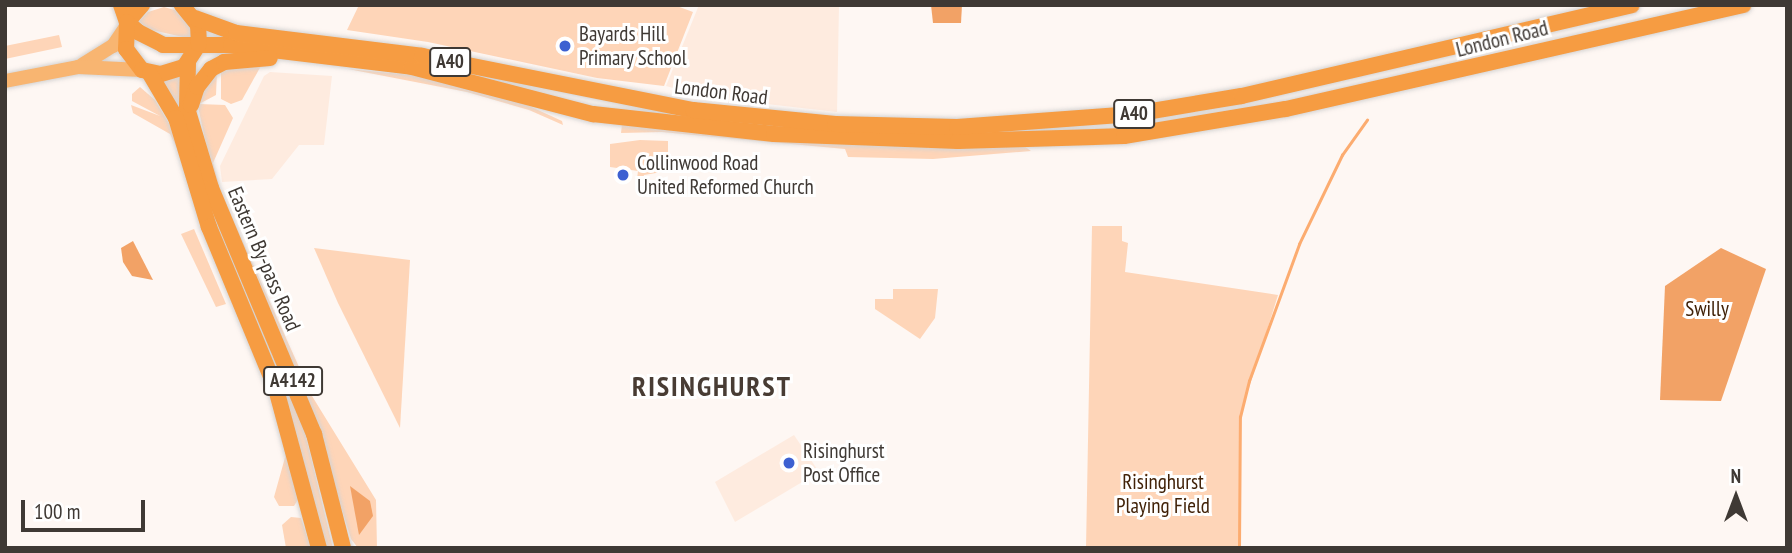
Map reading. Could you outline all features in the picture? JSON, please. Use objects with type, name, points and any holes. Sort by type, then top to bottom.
[{"type":"highway","name":"Eastern By-pass Road","points":[[121,5],[127,24],[126,49],[146,72],[176,118],[209,227],[276,388],[319,548]]},
{"type":"highway","points":[[142,5],[127,24],[154,42],[199,44],[260,54]]},
{"type":"highway","points":[[182,5],[195,18],[199,44],[190,62]]},
{"type":"highway","name":"London Road","points":[[195,18],[236,33],[411,54],[693,110],[958,134],[1147,112],[1632,5]]},
{"type":"highway","name":"London Road","points":[[260,54],[306,55],[412,67],[593,114],[774,134],[1124,136],[1286,109],[1434,78],[1743,5]]},
{"type":"highway","points":[[146,72],[171,73],[190,62],[235,54],[260,54]]},
{"type":"highway","points":[[190,118],[197,87],[211,69],[224,62],[260,54]]},
{"type":"highway","name":"Eastern By-pass Road","points":[[190,62],[190,118],[232,243],[314,434],[343,548]]},
{"type":"main road","points":[[78,67],[107,50],[127,24]]},
{"type":"main road","points":[[5,81],[78,67],[146,72]]},
{"type":"shaded area","points":[[699,5],[839,5],[837,112],[705,97],[666,86]]},
{"type":"shaded area","points":[[270,72],[332,76],[324,145],[299,145],[272,179],[222,182],[220,166],[264,76]]},
{"type":"shaded area","points":[[794,435],[819,472],[735,522],[715,482]]},
{"type":"green space","name":"Bayards Hill Primary School","points":[[359,5],[674,5],[693,12],[664,86],[597,78],[428,42],[347,30]]},
{"type":"green space","points":[[931,5],[962,5],[961,23],[933,23]]},
{"type":"green space","points":[[164,7],[178,11],[191,26],[192,39],[147,29],[139,21],[148,12]]},
{"type":"green space","points":[[59,35],[62,47],[5,59],[5,46]]},
{"type":"green space","points":[[262,64],[242,100],[231,104],[221,99],[221,69]]},
{"type":"green space","points":[[348,69],[412,75],[525,104],[562,121],[563,125],[529,110],[467,92]]},
{"type":"green space","points":[[217,71],[216,95],[199,104],[225,105],[233,118],[213,163],[221,193],[312,396],[376,500],[377,548],[358,548],[351,539],[333,481],[213,177],[197,102],[201,87]]},
{"type":"green space","points":[[181,76],[180,97],[297,400],[333,548],[324,548],[162,81]]},
{"type":"green space","points":[[140,87],[155,100],[177,137],[263,363],[299,498],[294,506],[279,506],[274,497],[286,454],[265,375],[170,134],[133,113],[131,105],[160,116],[132,101],[132,94]]},
{"type":"green space","points":[[622,124],[766,140],[877,146],[1024,146],[1031,151],[933,159],[848,157],[845,149],[662,132],[621,133]]},
{"type":"green space","points":[[640,140],[668,141],[668,171],[644,175],[643,179],[637,179],[638,171],[610,167],[610,144]]},
{"type":"green space","name":"Risinghurst Playing Field","points":[[1092,226],[1122,226],[1122,241],[1128,243],[1125,272],[1278,295],[1240,417],[1240,548],[1086,548]]},
{"type":"green space","points":[[194,229],[226,304],[216,307],[181,234]]},
{"type":"green space","points":[[133,241],[153,280],[132,276],[123,262],[121,248]]},
{"type":"green space","points":[[314,248],[410,260],[400,428],[338,303]]},
{"type":"green space","name":"Swilly","points":[[1721,248],[1766,269],[1721,401],[1660,400],[1665,286]]},
{"type":"green space","points":[[893,289],[938,289],[935,318],[920,339],[875,309],[875,299],[893,299]]},
{"type":"green space","points":[[350,486],[370,501],[373,516],[359,535]]},
{"type":"green space","points":[[291,517],[301,518],[311,548],[286,548],[282,525]]},
{"type":"waterway","points":[[1239,548],[1240,417],[1249,381],[1299,244],[1342,155],[1367,120]]},
{"type":"place","name":"Bayards Hill Primary School","points":[[565,46]]},
{"type":"place","name":"Collinwood Road United Reformed Church","points":[[623,175]]},
{"type":"place","name":"Risinghurst Post Office","points":[[789,463]]},
{"type":"district","name":"RISINGHURST","points":[[712,386]]}]
